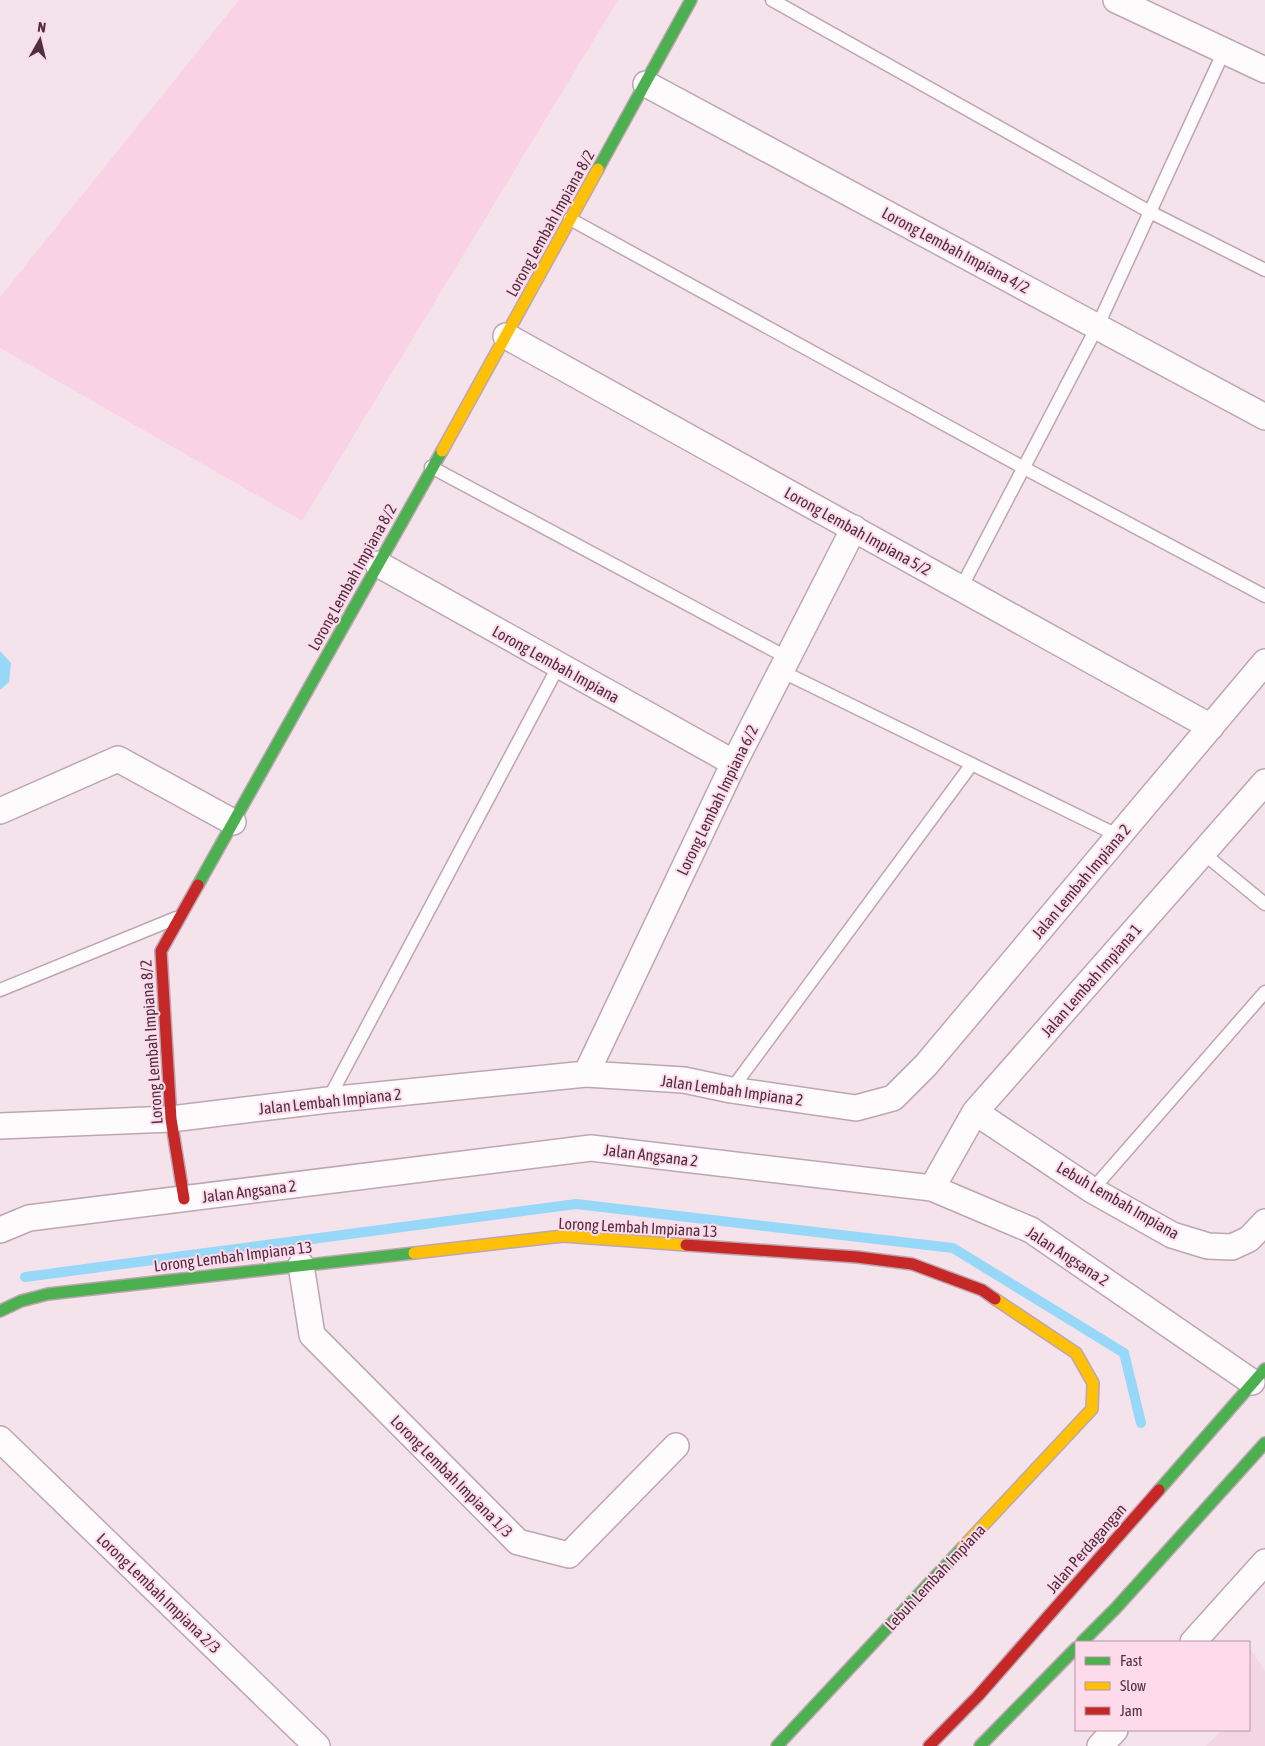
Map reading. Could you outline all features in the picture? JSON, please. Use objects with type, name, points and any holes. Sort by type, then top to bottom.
[{"type":"street","name":"Lorong Lembah Impiana 8/2","points":[[184,1199],[171,1119],[161,951],[506,336],[691,0]]},
{"type":"street","points":[[1116,0],[1265,70]]},
{"type":"street","name":"Lorong Lembah Impiana 4/2","points":[[646,84],[1265,417]]},
{"type":"street","name":"Lorong Lembah Impiana 5/2","points":[[506,336],[1211,727]]},
{"type":"street","name":"Lorong Lembah Impiana 6/2","points":[[586,1074],[734,763],[854,528]]},
{"type":"street","name":"Lorong Lembah Impiana","points":[[378,564],[734,763]]},
{"type":"street","name":"Jalan Lembah Impiana 2","points":[[0,1126],[171,1119],[328,1100],[586,1074],[684,1080],[731,1090],[856,1108],[893,1098],[926,1065],[1265,662]]},
{"type":"street","points":[[0,811],[118,759],[233,822]]},
{"type":"street","name":"Jalan Lembah Impiana 1","points":[[932,1188],[975,1112],[1265,782]]},
{"type":"street","name":"Lebuh Lembah Impiana","points":[[975,1112],[1092,1190],[1172,1235],[1208,1246],[1232,1247],[1249,1239],[1265,1222]]},
{"type":"street","name":"Jalan Angsana 2","points":[[0,1230],[29,1218],[592,1148],[932,1188],[1031,1230],[1259,1375]]},
{"type":"street","name":"Lorong Lembah Impiana 13","points":[[0,1310],[21,1301],[48,1294],[563,1236],[857,1258],[912,1264],[982,1290],[1076,1353],[1093,1383],[1092,1409]]},
{"type":"street","name":"Lorong Lembah Impiana 1/3","points":[[301,1265],[312,1335],[518,1542],[568,1556],[676,1446]]},
{"type":"street","name":"Jalan Perdagangan","points":[[928,1746],[978,1696],[1259,1375]]},
{"type":"street","name":"Lebuh Lembah Impiana","points":[[777,1746],[1092,1409]]},
{"type":"street","name":"Lorong Lembah Impiana 2/3","points":[[0,1439],[317,1746]]},
{"type":"street","points":[[1083,1641],[1116,1608],[1265,1443]]},
{"type":"street","points":[[1194,1641],[1265,1562]]},
{"type":"street","points":[[980,1746],[1075,1649]]},
{"type":"street","points":[[1100,1746],[1114,1731]]},
{"type":"lane","points":[[772,0],[1150,212],[1265,270]]},
{"type":"lane","points":[[961,588],[1098,326],[1224,51]]},
{"type":"lane","points":[[570,219],[1024,468],[1265,596]]},
{"type":"lane","points":[[431,468],[784,665],[972,764],[1119,836]]},
{"type":"lane","points":[[328,1100],[559,665]]},
{"type":"lane","points":[[731,1090],[972,764]]},
{"type":"lane","points":[[1203,853],[1265,904]]},
{"type":"lane","points":[[0,990],[181,916]]},
{"type":"lane","points":[[1092,1190],[1265,992]]},
{"type":"shaded area","points":[[239,0],[618,0],[302,521],[0,348],[0,297]]},
{"type":"shaded area","points":[[1250,1648],[1265,1671],[1265,1746],[1206,1746],[1221,1731],[1250,1731]]},
{"type":"water","points":[[0,651],[11,663],[9,682],[0,690]]},
{"type":"waterway","points":[[25,1277],[576,1204],[953,1248],[1124,1353],[1141,1423]]},
{"type":"traffic: fast","points":[[598,169],[691,0]]},
{"type":"traffic: fast","points":[[198,885],[442,451]]},
{"type":"traffic: fast","points":[[0,1311],[21,1301],[48,1294],[414,1253]]},
{"type":"traffic: fast","points":[[1159,1490],[1265,1369]]},
{"type":"traffic: fast","points":[[1083,1641],[1116,1608],[1265,1443]]},
{"type":"traffic: fast","points":[[777,1746],[962,1548]]},
{"type":"traffic: fast","points":[[980,1746],[1075,1649]]},
{"type":"traffic: slow","points":[[442,451],[598,169]]},
{"type":"traffic: slow","points":[[414,1253],[563,1236],[686,1245]]},
{"type":"traffic: slow","points":[[962,1548],[1092,1409],[1093,1383],[1076,1353],[995,1299]]},
{"type":"traffic: jam","points":[[184,1199],[171,1119],[161,951],[198,885]]},
{"type":"traffic: jam","points":[[686,1245],[857,1257],[912,1264],[982,1290],[995,1299]]},
{"type":"traffic: jam","points":[[929,1746],[978,1696],[1159,1490]]}]
